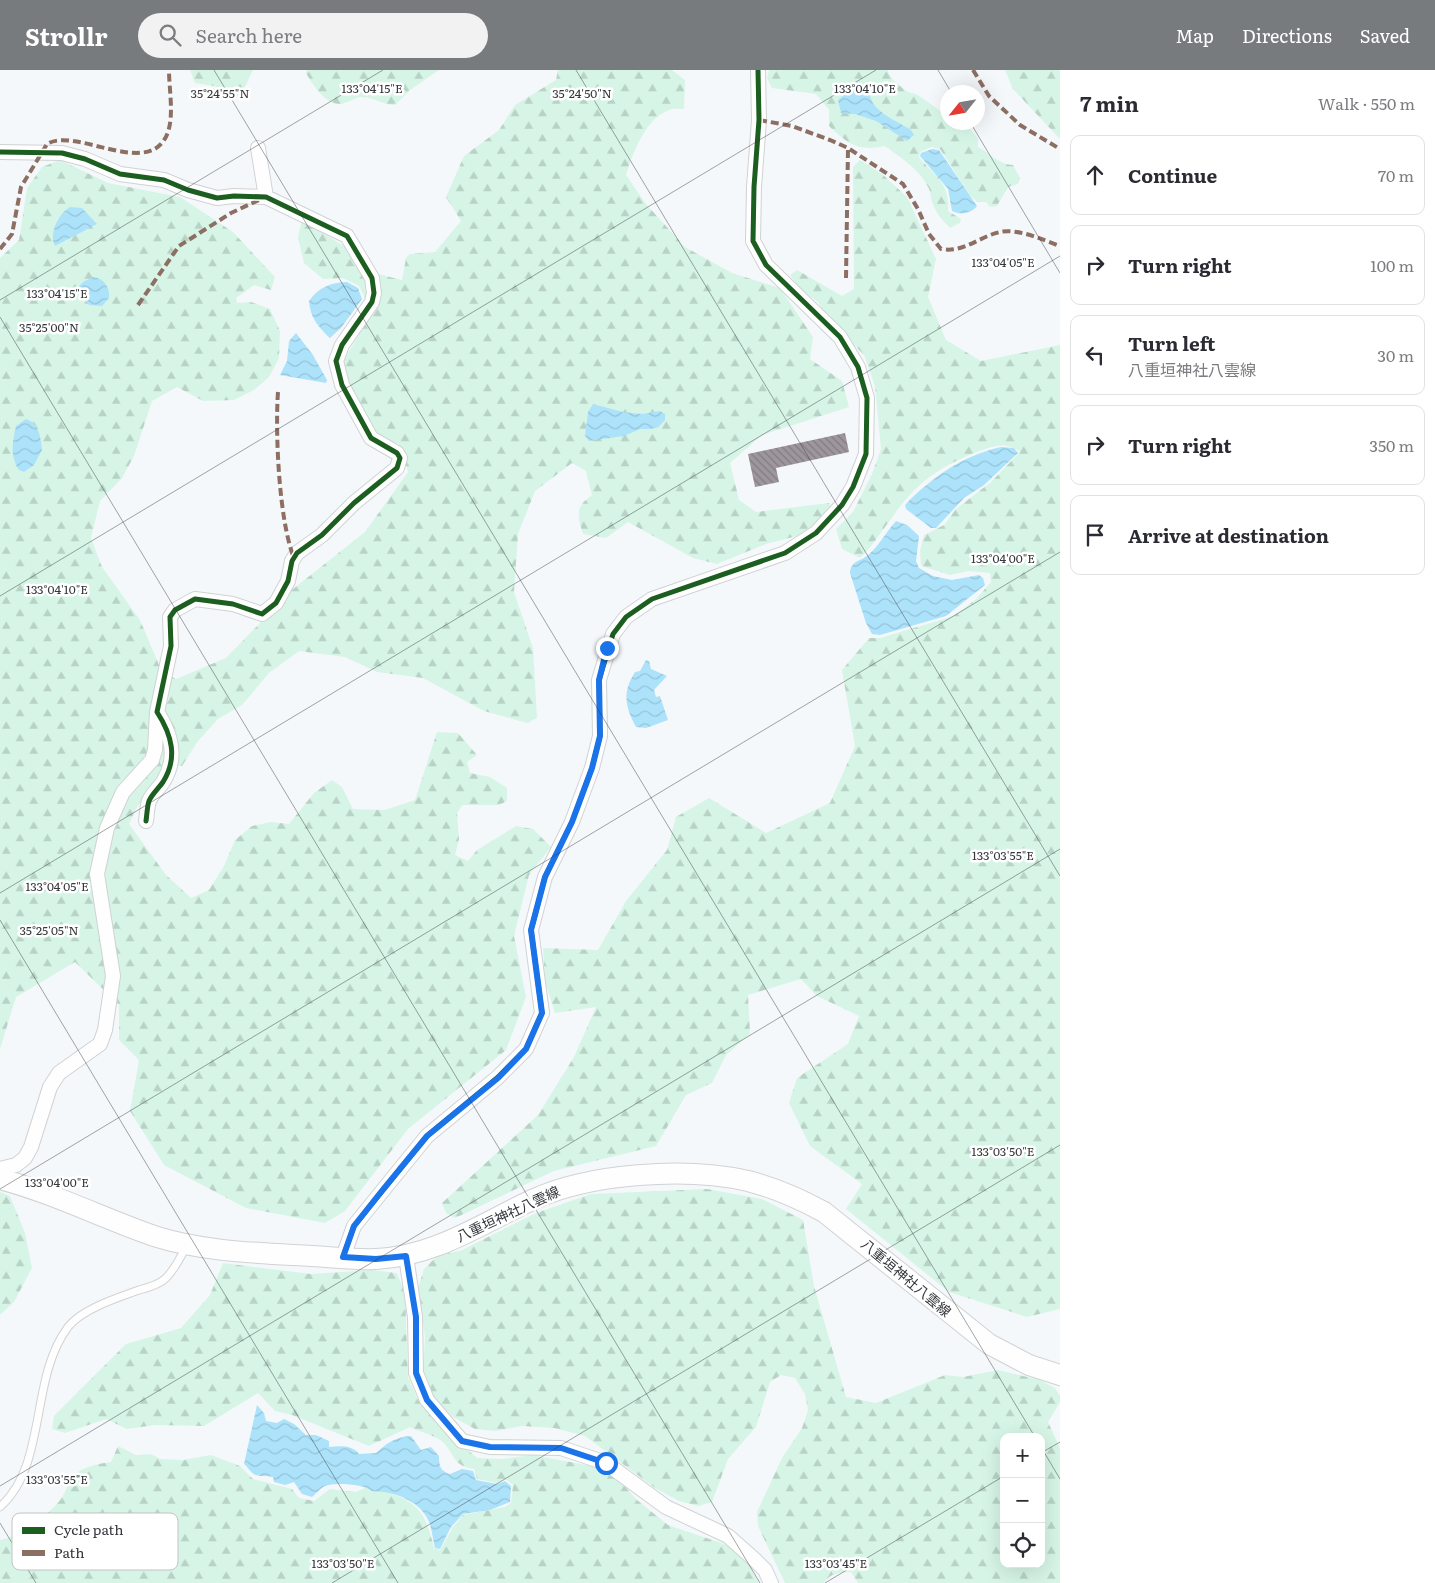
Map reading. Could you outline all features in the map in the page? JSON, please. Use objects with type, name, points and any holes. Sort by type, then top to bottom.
[{"type":"main road","name":"八重垣神社八雲線","points":[[0,1179],[154,1236],[187,1245],[235,1251],[376,1259],[406,1256],[429,1250],[533,1200],[584,1182],[644,1176],[724,1177],[773,1188],[824,1212],[988,1344],[1029,1365],[1060,1375]]},
{"type":"street","points":[[343,1257],[354,1226],[386,1185],[427,1136],[498,1078],[526,1049],[542,1013],[531,930],[545,877],[572,822],[592,768],[600,736],[599,680],[612,634],[626,617],[652,599],[785,553],[816,534],[842,505],[853,487],[866,454],[867,398],[858,367],[840,337],[766,265],[753,242],[754,187],[759,120],[758,70]]},
{"type":"street","points":[[258,148],[266,197]]},
{"type":"street","points":[[0,152],[62,153],[85,159],[120,174],[164,180],[188,190],[217,198],[234,196],[266,197],[347,236],[372,278],[374,293],[372,302],[342,345],[336,361],[342,385],[371,438],[397,453],[400,458],[399,464],[354,503],[322,535],[297,553],[292,561],[288,581],[276,603],[262,614],[233,604],[195,598],[175,610],[170,617],[171,646],[157,712],[155,750],[152,760],[123,792],[107,828],[97,874],[112,976],[105,1030],[100,1044],[59,1074],[50,1087],[31,1147],[25,1158],[16,1165],[0,1169]]},
{"type":"street","points":[[146,821],[150,800],[164,780],[173,758],[172,743],[164,723],[157,712]]},
{"type":"street","points":[[406,1256],[416,1317],[416,1373],[427,1400],[462,1441],[490,1447],[561,1448],[606,1463],[666,1507],[728,1536],[756,1560],[765,1570],[772,1583]]},
{"type":"lane","points":[[0,1507],[19,1483],[31,1449],[45,1379],[53,1353],[69,1326],[94,1308],[166,1278],[187,1245]]},
{"type":"green space","points":[[190,70],[253,70],[240,97],[214,86],[195,83]]},
{"type":"green space","points":[[307,70],[439,70],[410,90],[395,105],[361,97],[342,104],[334,103],[329,101],[315,88],[306,73]]},
{"type":"green space","points":[[558,70],[672,70],[685,80],[684,109],[669,110],[653,121],[636,147],[626,175],[646,204],[685,247],[732,273],[780,288],[813,337],[810,359],[842,381],[849,407],[762,435],[730,463],[739,500],[756,512],[829,503],[832,508],[816,523],[797,536],[766,544],[717,564],[693,558],[628,522],[606,538],[583,534],[579,522],[579,512],[586,499],[592,495],[586,471],[572,463],[535,491],[518,534],[514,592],[533,648],[537,718],[527,723],[484,711],[423,678],[377,672],[345,657],[299,651],[269,673],[242,705],[218,719],[198,741],[182,766],[165,765],[136,809],[129,824],[166,875],[191,898],[209,890],[224,866],[235,840],[252,826],[271,822],[289,824],[314,793],[332,780],[342,787],[353,809],[385,810],[415,800],[437,732],[458,733],[477,755],[467,762],[470,773],[490,777],[507,788],[507,801],[499,805],[462,805],[457,813],[459,839],[455,855],[468,861],[477,850],[516,826],[533,829],[551,847],[529,875],[514,936],[526,997],[506,1050],[408,1129],[345,1211],[325,1223],[246,1208],[164,1165],[130,1111],[139,1060],[119,1040],[119,1005],[75,962],[16,997],[0,1049],[0,258],[19,240],[27,188],[42,167],[60,160],[108,183],[180,197],[233,232],[275,277],[271,290],[254,285],[236,298],[237,303],[251,302],[270,309],[280,331],[279,358],[269,377],[254,390],[234,400],[203,401],[177,387],[152,401],[134,456],[122,478],[100,501],[91,538],[102,567],[140,620],[162,672],[176,679],[226,658],[293,589],[365,532],[408,472],[399,444],[377,437],[358,404],[342,363],[365,324],[365,298],[359,286],[343,278],[323,279],[304,263],[298,237],[302,220],[352,251],[374,273],[402,280],[406,258],[410,254],[435,252],[461,221],[446,197],[464,156],[499,130],[515,105],[556,80]]},
{"type":"green space","points":[[769,70],[887,70],[893,80],[906,91],[918,95],[940,110],[940,130],[971,130],[978,138],[978,147],[998,160],[1013,165],[1020,178],[1018,184],[1008,187],[997,206],[990,207],[986,202],[977,202],[969,194],[940,149],[931,147],[920,152],[919,157],[944,186],[947,193],[948,211],[961,219],[960,223],[950,228],[935,210],[929,189],[924,181],[909,164],[885,146],[868,148],[848,142],[829,126],[829,110],[816,94],[772,88],[767,78]]},
{"type":"green space","points":[[1005,70],[1060,70],[1060,139],[1013,89]]},
{"type":"green space","points":[[860,160],[882,174],[907,197],[936,259],[928,297],[946,340],[981,361],[1060,345],[1060,1309],[1027,1317],[949,1292],[846,1209],[862,1184],[810,1146],[789,1103],[797,1078],[848,1044],[859,1016],[817,996],[801,979],[748,995],[750,1034],[726,1055],[712,1083],[686,1095],[656,1146],[554,1171],[455,1218],[446,1213],[442,1203],[538,1115],[574,1057],[596,1007],[555,1013],[545,981],[543,948],[598,950],[626,901],[667,850],[676,817],[709,798],[766,833],[830,803],[855,746],[842,670],[869,638],[880,638],[954,616],[976,599],[991,582],[990,573],[968,571],[950,575],[921,566],[920,551],[924,535],[944,525],[956,509],[991,482],[1020,452],[1010,447],[994,446],[977,452],[950,464],[928,478],[909,496],[873,544],[860,558],[842,549],[836,529],[853,512],[872,474],[881,449],[875,386],[864,355],[829,320],[818,302],[800,289],[790,275],[797,270],[842,296],[854,289],[853,167]]},
{"type":"green space","points":[[707,1189],[762,1199],[803,1220],[814,1286],[846,1397],[876,1403],[945,1375],[963,1377],[998,1370],[1040,1380],[1055,1388],[1060,1396],[1060,1402],[1048,1422],[1060,1448],[1060,1583],[858,1583],[851,1572],[843,1572],[829,1577],[824,1583],[785,1583],[758,1526],[757,1512],[782,1458],[802,1428],[808,1410],[805,1394],[795,1378],[781,1375],[770,1382],[756,1427],[728,1459],[712,1502],[698,1506],[679,1501],[655,1488],[585,1436],[554,1428],[522,1426],[496,1431],[475,1429],[453,1417],[434,1398],[423,1372],[425,1337],[418,1288],[424,1269],[438,1255],[460,1251],[536,1213],[591,1194]]},
{"type":"green space","points":[[0,1192],[10,1196],[25,1233],[32,1268],[14,1302],[0,1315]]},
{"type":"green space","points":[[223,1263],[311,1274],[372,1270],[397,1273],[405,1293],[408,1377],[418,1400],[439,1424],[477,1458],[502,1459],[532,1455],[609,1469],[637,1500],[668,1525],[730,1546],[750,1567],[759,1583],[0,1583],[0,1540],[12,1536],[12,1570],[178,1570],[178,1513],[47,1513],[61,1499],[74,1475],[87,1467],[111,1462],[118,1446],[136,1455],[151,1454],[160,1459],[183,1460],[211,1455],[240,1466],[253,1479],[292,1489],[299,1498],[314,1501],[330,1489],[356,1492],[367,1487],[389,1493],[409,1501],[421,1513],[429,1528],[434,1548],[440,1550],[453,1527],[463,1515],[505,1507],[511,1503],[513,1485],[505,1479],[497,1483],[477,1479],[474,1469],[461,1465],[443,1442],[431,1435],[410,1427],[369,1446],[292,1415],[275,1411],[258,1393],[204,1426],[155,1425],[127,1429],[106,1419],[65,1433],[52,1429],[54,1416],[126,1344],[181,1328],[210,1295]]},
{"type":"water","points":[[859,82],[866,88],[873,104],[879,110],[911,130],[914,135],[907,141],[876,121],[855,114],[841,113],[838,100]]},
{"type":"water","points":[[932,149],[939,150],[977,206],[972,211],[958,213],[952,211],[948,189],[920,156],[921,153]]},
{"type":"water","points":[[70,207],[82,208],[97,224],[55,246],[53,236],[56,224],[62,214]]},
{"type":"water","points":[[93,277],[103,281],[108,290],[109,298],[102,306],[89,305],[77,288],[83,282]]},
{"type":"water","points":[[347,282],[358,288],[362,299],[341,328],[330,338],[315,321],[309,301],[325,287]]},
{"type":"water","points":[[296,333],[313,355],[327,380],[326,383],[280,375],[287,361],[289,341]]},
{"type":"water","points":[[593,404],[623,412],[642,414],[660,411],[665,414],[665,420],[658,427],[651,429],[640,429],[624,436],[589,441],[585,436],[588,412]]},
{"type":"water","points":[[26,419],[37,427],[42,450],[34,465],[24,472],[19,470],[14,460],[13,444],[16,426]]},
{"type":"water","points":[[1001,447],[1014,448],[1018,453],[984,485],[964,498],[936,528],[931,528],[906,509],[905,505],[915,495],[949,469],[973,456]]},
{"type":"water","points":[[896,521],[907,525],[919,536],[916,561],[919,568],[933,576],[952,580],[979,575],[983,578],[985,585],[946,616],[880,635],[872,634],[866,623],[850,573],[854,563],[872,551]]},
{"type":"water","points":[[646,660],[649,661],[651,669],[667,676],[654,690],[656,697],[660,696],[668,720],[646,728],[636,727],[629,713],[626,700],[631,679],[635,672],[640,671]]},
{"type":"water","points":[[257,1405],[264,1413],[266,1421],[277,1423],[284,1419],[294,1424],[306,1435],[316,1435],[329,1441],[329,1447],[341,1446],[353,1449],[359,1454],[376,1453],[392,1441],[411,1436],[421,1450],[431,1447],[439,1456],[441,1468],[447,1473],[450,1474],[462,1469],[473,1471],[476,1480],[497,1484],[505,1481],[511,1486],[510,1502],[490,1510],[463,1514],[451,1527],[440,1549],[435,1548],[430,1524],[426,1516],[414,1503],[406,1499],[356,1485],[342,1484],[325,1486],[312,1497],[302,1494],[294,1482],[285,1485],[274,1482],[273,1477],[254,1474],[244,1464]]},
{"type":"building","points":[[845,433],[849,452],[776,468],[779,482],[755,487],[748,454]]},
{"type":"marked path","points":[[0,249],[12,234],[21,187],[47,144],[60,140],[76,141],[130,153],[146,152],[159,146],[170,125],[169,70]]},
{"type":"marked path","points":[[973,70],[989,96],[1020,125],[1060,149]]},
{"type":"marked path","points":[[759,120],[792,126],[830,140],[848,148],[903,184],[918,209],[929,234],[941,249],[957,249],[992,234],[1007,231],[1030,235],[1060,246]]},
{"type":"marked path","points":[[846,278],[848,148]]},
{"type":"marked path","points":[[138,305],[179,246],[231,213],[259,200]]},
{"type":"marked path","points":[[278,392],[279,476],[285,522],[294,558]]},
{"type":"cycle path","points":[[343,1257],[354,1226],[427,1136],[497,1078],[526,1049],[542,1013],[531,930],[545,877],[572,822],[592,768],[600,736],[599,680],[613,634],[626,617],[652,599],[785,553],[816,533],[842,505],[853,487],[866,454],[867,398],[858,367],[840,337],[766,265],[753,241],[754,187],[759,120],[758,70]]},
{"type":"cycle path","points":[[0,152],[62,153],[85,159],[120,174],[164,180],[188,190],[217,198],[234,196],[266,197],[347,236],[372,278],[374,293],[372,302],[342,345],[336,361],[342,385],[371,438],[397,453],[400,458],[397,468],[354,503],[322,535],[297,553],[292,561],[288,581],[276,603],[262,614],[233,604],[195,599],[175,610],[170,617],[171,646],[157,712],[166,729],[172,755],[168,773],[149,801],[146,821]]},
{"type":"route","points":[[606,1463],[561,1448],[490,1447],[462,1441],[427,1400],[416,1373],[414,1354],[416,1317],[411,1277],[406,1256],[376,1259],[343,1257],[354,1226],[370,1205],[427,1136],[498,1078],[526,1049],[542,1013],[531,930],[545,877],[572,822],[592,768],[600,736],[599,680],[607,648]]}]
